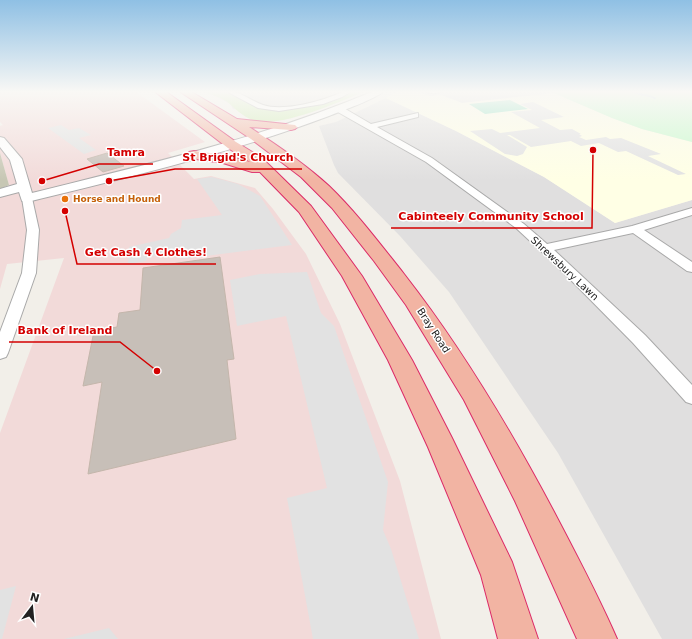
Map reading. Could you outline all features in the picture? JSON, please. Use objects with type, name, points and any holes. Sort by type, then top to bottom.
[{"type":"highway","name":"Bray Road","points":[[211,121],[232,133],[258,138],[301,170],[342,208],[409,293],[450,355],[501,442],[575,590],[597,639]]},
{"type":"highway","name":"Bray Road","points":[[218,121],[232,133],[305,209],[352,276],[400,360],[442,447],[499,575],[518,639]]},
{"type":"highway","points":[[232,133],[262,126],[291,127]]},
{"type":"highway","points":[[194,155],[225,159],[269,172]]},
{"type":"street","points":[[0,193],[25,192],[194,155],[232,133],[258,138],[308,121]]},
{"type":"street","name":"Shrewsbury Lawn","points":[[362,121],[429,160],[520,226],[639,338],[692,397]]},
{"type":"street","points":[[372,126],[392,121]]},
{"type":"street","points":[[0,140],[16,159],[33,230],[29,273],[0,354]]},
{"type":"street","points":[[544,248],[635,229],[692,212]]},
{"type":"street","points":[[635,229],[692,268]]},
{"type":"shaded area","points":[[176,121],[205,142],[168,153],[194,179],[211,176],[255,188],[273,209],[306,254],[340,324],[400,481],[441,639],[0,639],[0,433],[64,258],[7,264],[0,289],[0,189],[9,185],[0,153],[0,126],[3,125],[0,122]]},
{"type":"shaded area","points":[[434,121],[544,177],[615,223],[692,200],[692,639],[662,639],[558,453],[449,292],[400,236],[338,173],[319,126],[336,122]]},
{"type":"shaded area","points":[[434,121],[620,121],[642,129],[692,142],[692,200],[615,223],[544,177]]},
{"type":"shaded area","points":[[527,121],[543,121],[560,130],[572,129],[581,134],[579,134],[582,136],[579,137],[586,140],[606,137],[610,139],[621,138],[661,154],[648,156],[686,174],[678,175],[626,151],[618,152],[599,143],[581,146],[571,141],[531,147],[510,135],[507,135],[527,147],[523,154],[517,156],[505,154],[470,131],[492,129],[500,133],[540,128]]},
{"type":"shaded area","points":[[61,125],[69,130],[79,128],[91,135],[79,138],[96,150],[84,154],[48,128]]},
{"type":"shaded area","points":[[0,153],[9,185],[0,189]]},
{"type":"shaded area","points":[[212,177],[238,184],[260,196],[292,245],[182,259],[182,252],[147,257],[146,261],[128,264],[129,247],[169,238],[171,234],[181,228],[182,220],[222,215],[197,179]]},
{"type":"shaded area","points":[[307,272],[321,313],[334,326],[388,482],[383,530],[391,549],[419,639],[313,639],[287,498],[327,488],[286,316],[237,326],[230,280],[260,274]]},
{"type":"shaded area","points":[[16,586],[2,639],[0,639],[0,590]]},
{"type":"shaded area","points":[[109,628],[118,639],[64,639]]},
{"type":"green space","points":[[257,121],[278,121],[277,121]]},
{"type":"green space","points":[[620,121],[692,121],[692,142],[642,129]]},
{"type":"building","points":[[107,153],[124,166],[103,172],[87,159]]},
{"type":"building","points":[[220,257],[234,359],[227,360],[236,439],[88,474],[102,382],[83,386],[94,331],[117,327],[119,313],[140,310],[143,268]]},
{"type":"place","name":"Cabinteely Community School","points":[[593,150]]},
{"type":"place","name":"Tamra","points":[[42,181]]},
{"type":"place","name":"St Brigid's Church","points":[[109,181]]},
{"type":"place","name":"Horse and Hound","points":[[65,199]]},
{"type":"place","name":"Get Cash 4 Clothes!","points":[[65,211]]},
{"type":"place","name":"Bank of Ireland","points":[[157,371]]}]
